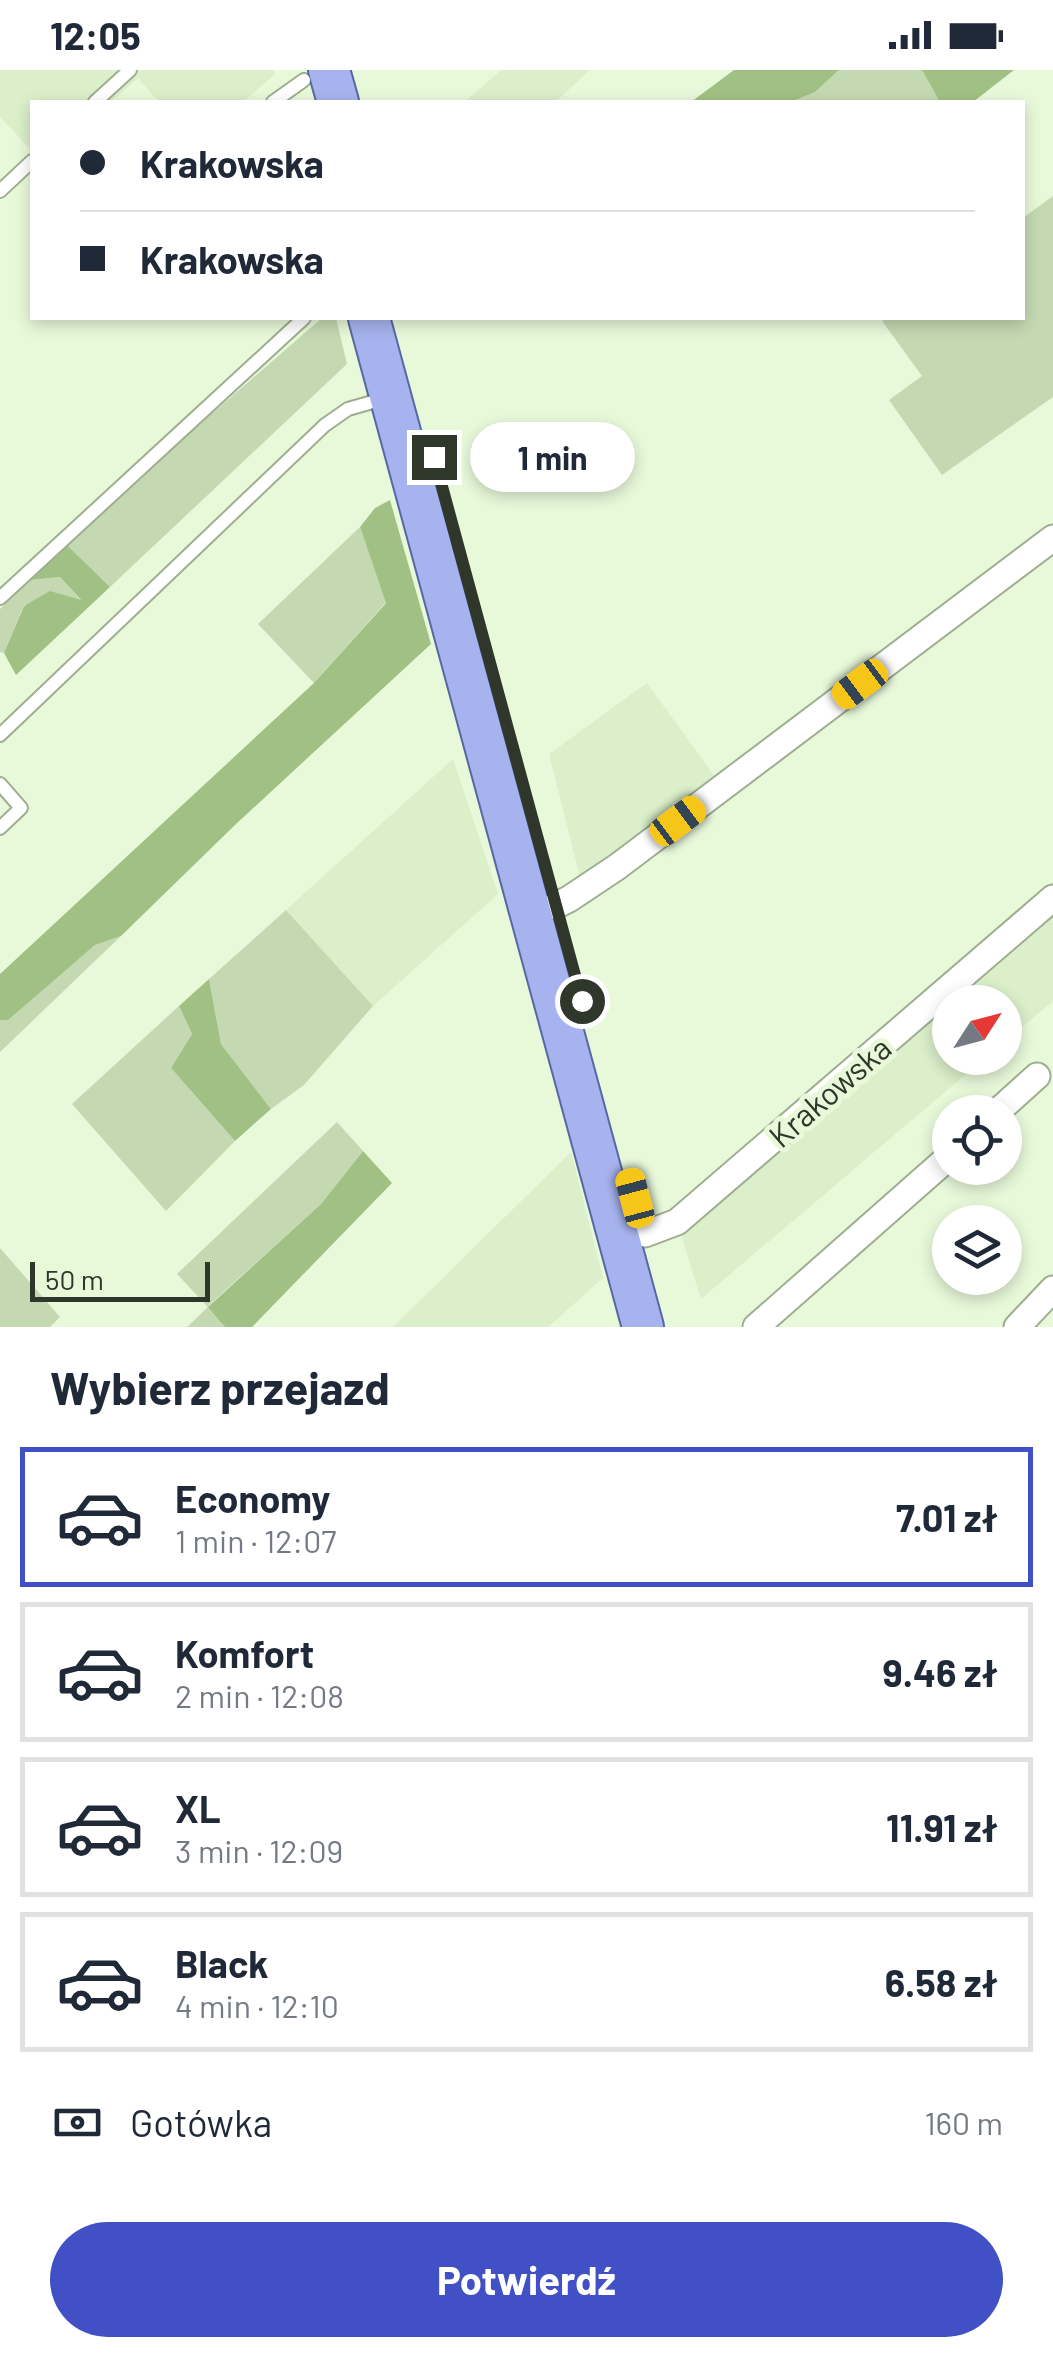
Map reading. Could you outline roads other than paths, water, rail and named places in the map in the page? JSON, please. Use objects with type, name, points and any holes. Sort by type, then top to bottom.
[{"type":"main road","points":[[304,85],[334,100]]},
{"type":"main road","points":[[371,320],[643,1327]]},
{"type":"main road","points":[[397,320],[670,1327]]},
{"type":"street","points":[[555,906],[617,867],[1053,538]]},
{"type":"street","name":"Krakowska","points":[[645,1234],[677,1222],[1053,898]]},
{"type":"street","points":[[1016,1095],[1037,1076]]},
{"type":"street","points":[[756,1327],[932,1172]]},
{"type":"street","points":[[1017,1327],[1053,1289]]},
{"type":"lane","points":[[98,100],[130,70]]},
{"type":"lane","points":[[0,191],[30,163]]},
{"type":"lane","points":[[0,598],[302,320]]},
{"type":"lane","points":[[0,735],[325,426],[348,409],[390,397]]},
{"type":"lane","points":[[0,784],[21,808],[0,828]]}]
